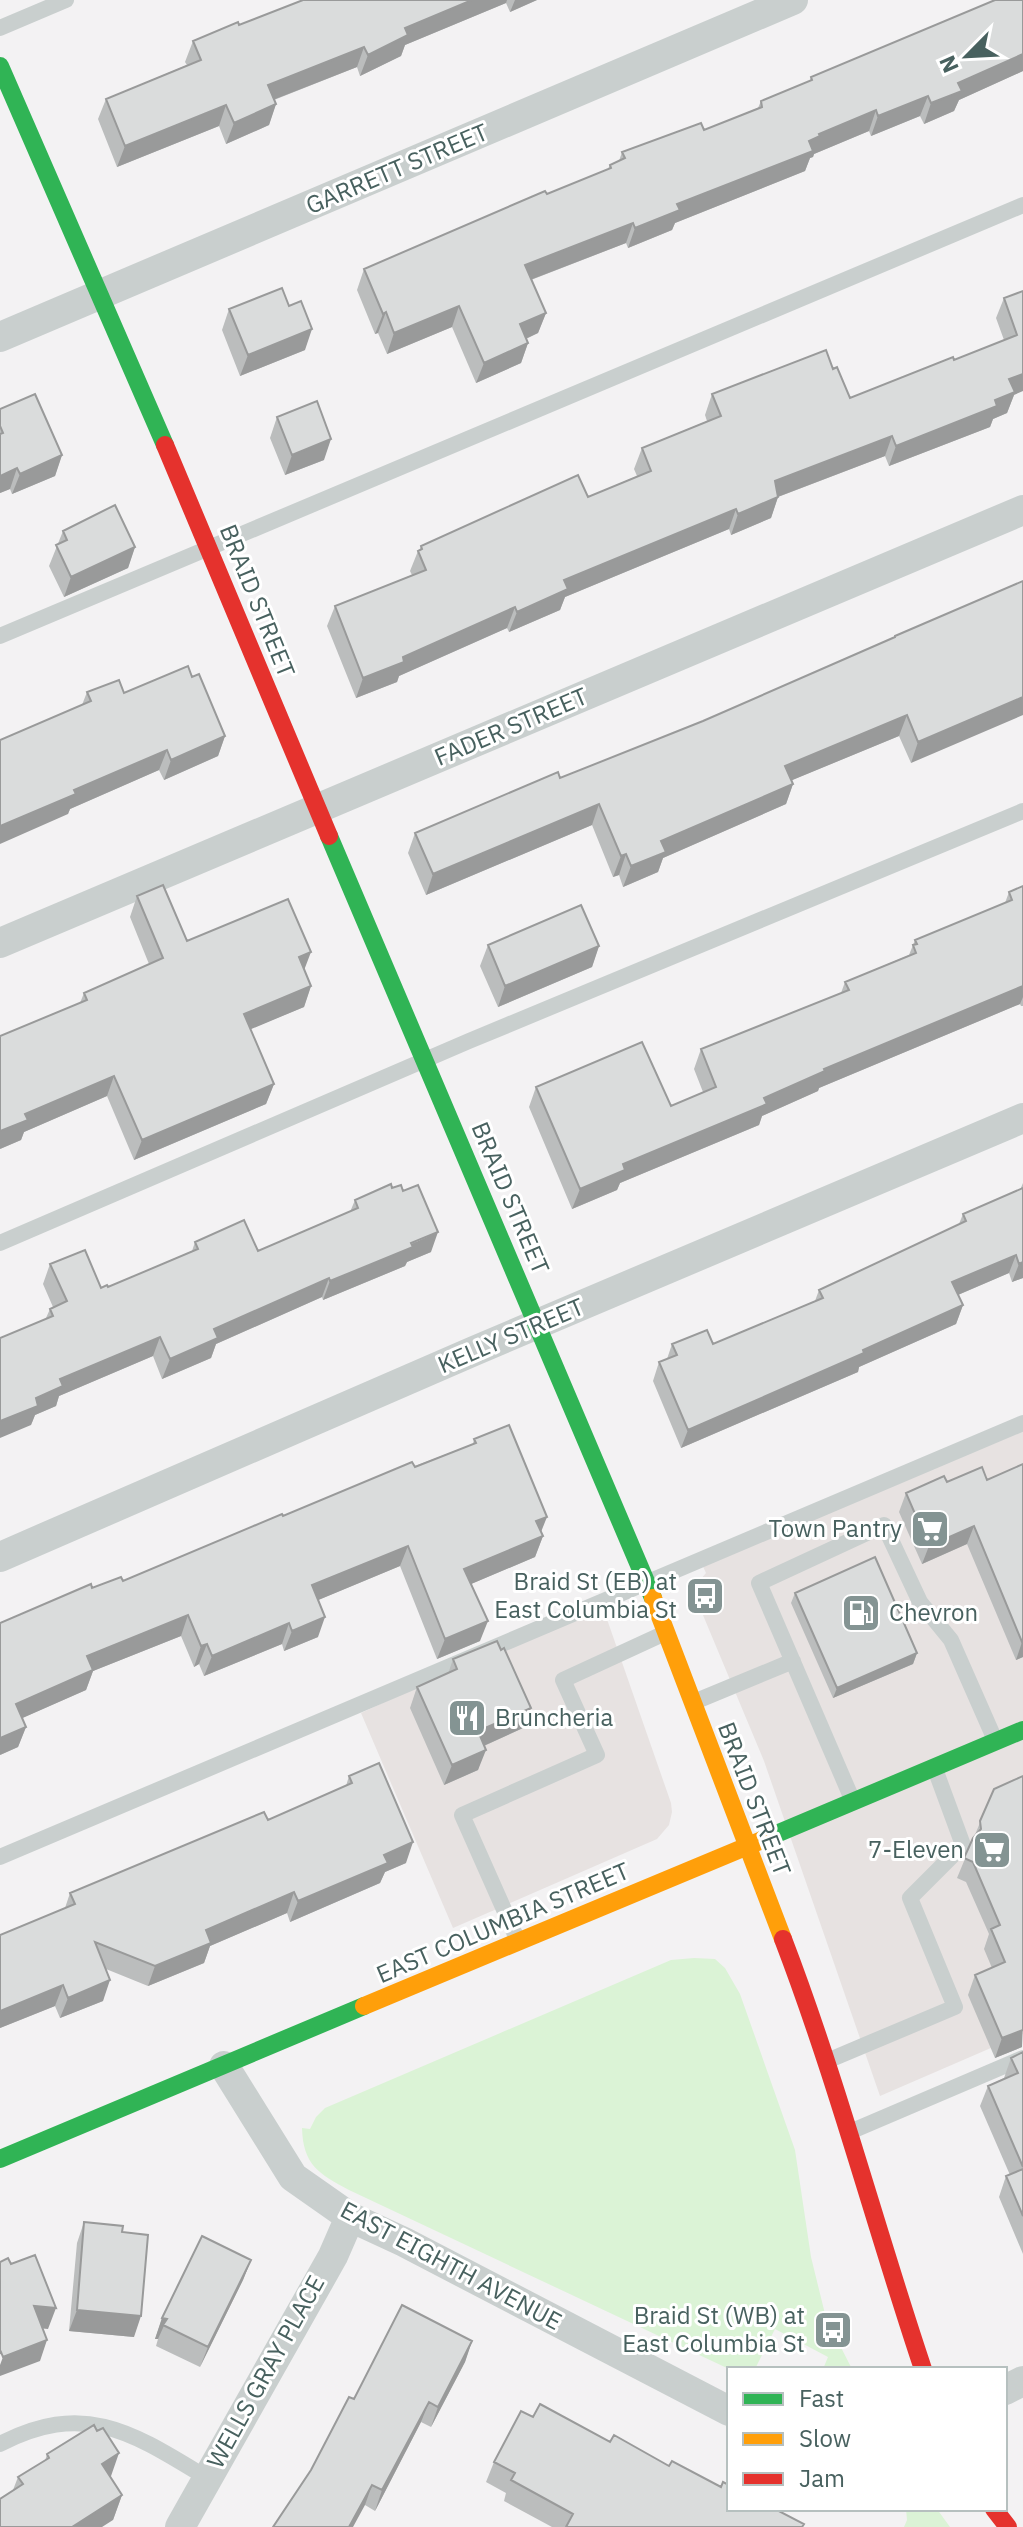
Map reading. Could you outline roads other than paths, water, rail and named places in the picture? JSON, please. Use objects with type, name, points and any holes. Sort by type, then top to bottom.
[{"type":"main road","name":"BRAID STREET","points":[[0,66],[210,548],[317,809],[647,1583],[826,2061],[922,2367]]},
{"type":"main road","name":"EAST COLUMBIA STREET","points":[[0,2159],[1023,1730]]},
{"type":"main road","points":[[996,2511],[1008,2527]]},
{"type":"street","name":"GARRETT STREET","points":[[0,337],[793,0]]},
{"type":"street","name":"FADER STREET","points":[[0,943],[1023,510]]},
{"type":"street","name":"KELLY STREET","points":[[0,1557],[1023,1118]]},
{"type":"street","name":"EAST EIGHTH AVENUE","points":[[224,2066],[293,2177],[350,2217],[727,2410]]},
{"type":"street","name":"WELLS GRAY PLACE","points":[[180,2527],[333,2256],[350,2217]]},
{"type":"lane","points":[[0,28],[66,0]]},
{"type":"lane","points":[[0,636],[1023,205]]},
{"type":"lane","points":[[0,1243],[426,1060],[1023,811]]},
{"type":"lane","points":[[0,1857],[1023,1423]]},
{"type":"lane","points":[[853,1802],[759,1583],[884,1525],[920,1602],[951,1640],[995,1742]]},
{"type":"lane","points":[[519,1943],[462,1815],[597,1755],[563,1680],[665,1633]]},
{"type":"lane","points":[[691,1703],[793,1661]]},
{"type":"lane","points":[[826,2061],[955,2007],[910,1898],[963,1845],[935,1768]]},
{"type":"lane","points":[[850,2132],[1023,2058]]},
{"type":"lane","points":[[0,2444],[53,2424],[89,2423],[125,2431],[207,2478]]},
{"type":"place","name":"Town Pantry","points":[[930,1529]]},
{"type":"place","name":"Braid St (EB) at East Columbia St","points":[[705,1596]]},
{"type":"place","name":"Chevron","points":[[861,1613]]},
{"type":"place","name":"Bruncheria","points":[[467,1718]]},
{"type":"place","name":"7-Eleven","points":[[992,1850]]},
{"type":"place","name":"Braid St (WB) at East Columbia St","points":[[833,2330]]}]
